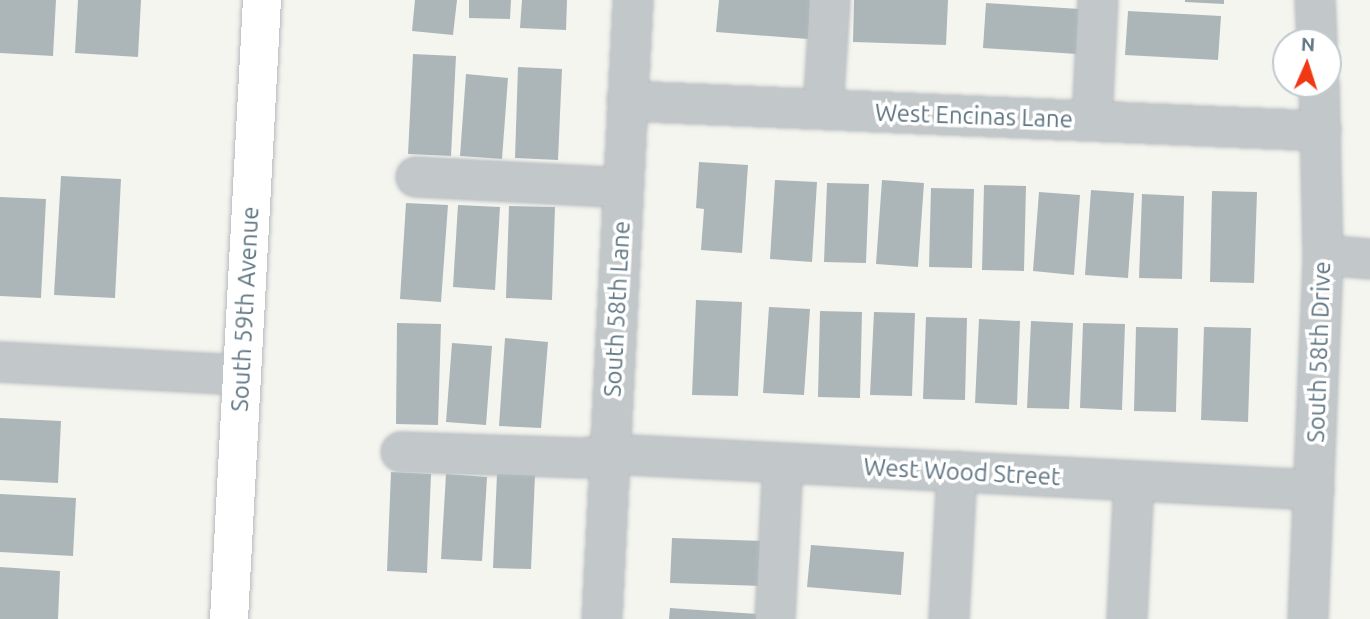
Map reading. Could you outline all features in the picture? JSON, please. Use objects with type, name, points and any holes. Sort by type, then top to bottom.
[{"type":"main road","name":"South 59th Avenue","points":[[229,619],[262,0]]},
{"type":"street","name":"South 58th Lane","points":[[602,619],[633,0]]},
{"type":"street","points":[[823,109],[830,0]]},
{"type":"street","points":[[1092,121],[1098,0]]},
{"type":"street","points":[[1315,0],[1316,28]]},
{"type":"street","name":"South 58th Drive","points":[[1308,619],[1323,255],[1320,98]]},
{"type":"street","name":"West Encinas Lane","points":[[627,101],[1321,131]]},
{"type":"street","points":[[416,177],[623,187]]},
{"type":"street","points":[[1323,255],[1370,258]]},
{"type":"street","points":[[0,362],[241,375]]},
{"type":"street","name":"West Wood Street","points":[[401,452],[610,454],[1314,490]]},
{"type":"street","points":[[775,619],[783,463]]},
{"type":"street","points":[[949,619],[957,471]]},
{"type":"street","points":[[1127,619],[1134,481]]},
{"type":"building","points":[[0,0],[56,0],[53,56],[0,53]]},
{"type":"building","points":[[78,0],[141,0],[138,57],[75,53]]},
{"type":"building","points":[[415,0],[457,0],[453,35],[412,31]]},
{"type":"building","points":[[469,0],[511,0],[510,19],[469,18]]},
{"type":"building","points":[[522,0],[567,0],[566,30],[520,28]]},
{"type":"building","points":[[719,0],[810,0],[808,39],[716,32]]},
{"type":"building","points":[[854,0],[948,0],[946,45],[853,42]]},
{"type":"building","points":[[1224,0],[1224,4],[1185,2]]},
{"type":"building","points":[[986,3],[1080,9],[1077,54],[983,48]]},
{"type":"building","points":[[1128,11],[1221,16],[1218,60],[1125,55]]},
{"type":"building","points":[[413,54],[456,56],[451,156],[408,154]]},
{"type":"building","points":[[518,67],[562,69],[558,160],[515,158]]},
{"type":"building","points":[[466,74],[508,78],[502,159],[460,156]]},
{"type":"building","points":[[699,162],[748,165],[742,253],[701,250],[704,209],[696,208]]},
{"type":"building","points":[[61,176],[121,179],[115,298],[54,295]]},
{"type":"building","points":[[775,180],[817,182],[812,262],[770,259]]},
{"type":"building","points":[[882,180],[924,183],[918,267],[876,264]]},
{"type":"building","points":[[827,183],[869,184],[866,263],[824,262]]},
{"type":"building","points":[[984,185],[1026,186],[1024,271],[982,270]]},
{"type":"building","points":[[931,188],[974,189],[972,268],[929,267]]},
{"type":"building","points":[[1091,190],[1134,193],[1128,278],[1085,275]]},
{"type":"building","points":[[1212,191],[1257,192],[1254,283],[1210,282]]},
{"type":"building","points":[[1039,192],[1080,195],[1074,275],[1033,271]]},
{"type":"building","points":[[1142,194],[1184,196],[1182,279],[1139,278]]},
{"type":"building","points":[[0,197],[46,199],[41,298],[0,296]]},
{"type":"building","points":[[406,203],[448,205],[441,302],[400,299]]},
{"type":"building","points":[[458,205],[500,207],[495,290],[453,287]]},
{"type":"building","points":[[509,206],[555,207],[552,300],[506,298]]},
{"type":"building","points":[[696,300],[742,302],[738,396],[692,395]]},
{"type":"building","points":[[769,307],[810,309],[804,395],[763,393]]},
{"type":"building","points":[[820,311],[862,312],[860,398],[818,397]]},
{"type":"building","points":[[874,312],[915,313],[912,396],[870,395]]},
{"type":"building","points":[[926,317],[967,318],[965,400],[923,399]]},
{"type":"building","points":[[979,319],[1020,321],[1017,405],[975,403]]},
{"type":"building","points":[[1031,321],[1073,323],[1069,409],[1027,408]]},
{"type":"building","points":[[397,323],[441,324],[438,425],[396,424]]},
{"type":"building","points":[[1083,323],[1125,324],[1122,410],[1080,408]]},
{"type":"building","points":[[1136,327],[1178,328],[1176,412],[1134,411]]},
{"type":"building","points":[[1204,327],[1251,328],[1248,422],[1201,420]]},
{"type":"building","points":[[505,338],[548,342],[541,428],[499,426]]},
{"type":"building","points":[[452,343],[492,346],[486,425],[446,422]]},
{"type":"building","points":[[0,418],[61,421],[58,483],[0,480]]},
{"type":"building","points":[[391,472],[431,474],[427,573],[387,571]]},
{"type":"building","points":[[446,474],[487,477],[482,561],[441,559]]},
{"type":"building","points":[[497,474],[535,475],[531,569],[493,568]]},
{"type":"building","points":[[0,494],[76,498],[73,556],[0,552]]},
{"type":"building","points":[[672,538],[765,541],[763,586],[670,583]]},
{"type":"building","points":[[811,545],[904,552],[901,595],[807,587]]},
{"type":"building","points":[[0,567],[60,571],[58,619],[0,619]]},
{"type":"building","points":[[670,608],[757,614],[757,619],[669,619]]}]
